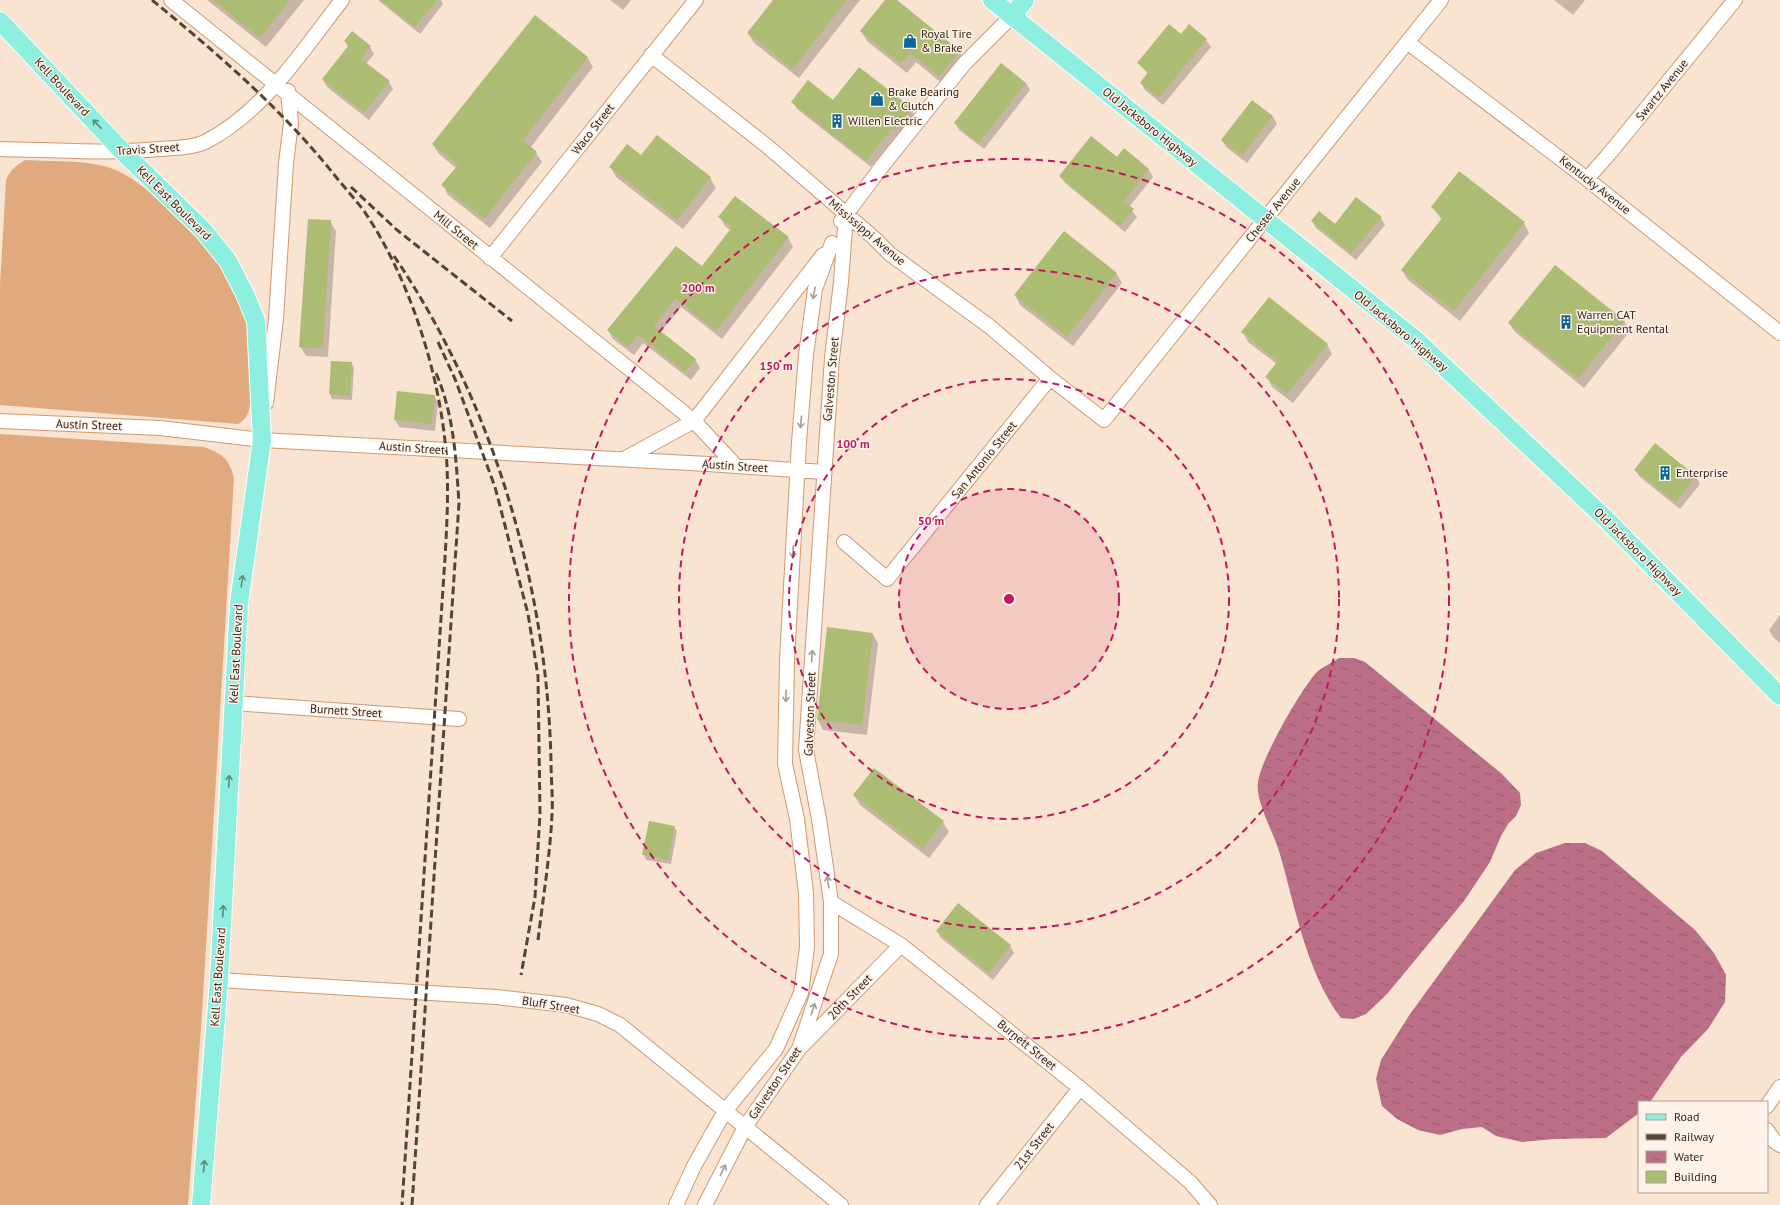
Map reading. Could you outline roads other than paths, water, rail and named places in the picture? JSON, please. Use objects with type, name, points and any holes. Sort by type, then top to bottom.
[{"type":"main road","name":"Old Jacksboro Highway","points":[[992,0],[1416,340],[1502,419],[1606,519],[1780,696]]},
{"type":"main road","name":"Galveston Street","points":[[1012,16],[1025,0]]},
{"type":"main road","name":"Kell Boulevard","points":[[0,21],[123,152]]},
{"type":"main road","name":"Kell East Boulevard","points":[[123,152],[204,230],[228,261],[245,294],[256,321],[262,440],[238,603],[219,980],[201,1205]]},
{"type":"street","name":"Mill Street","points":[[171,0],[694,421],[736,466]]},
{"type":"street","name":"Travis Street","points":[[0,149],[123,152],[180,148],[204,142],[248,112],[297,58],[342,0]]},
{"type":"street","name":"Waco Street","points":[[490,258],[696,0]]},
{"type":"street","name":"Chester Avenue","points":[[1104,420],[1441,0]]},
{"type":"street","name":"Swartz Avenue","points":[[1587,179],[1735,0]]},
{"type":"street","name":"Galveston Street","points":[[676,1205],[694,1166],[725,1111],[776,1050],[801,993],[807,947],[806,893],[797,819],[785,764],[787,660],[797,471],[806,355],[815,289],[840,223],[883,165],[964,64],[1012,16]]},
{"type":"street","name":"Kentucky Avenue","points":[[1407,42],[1587,179],[1780,333]]},
{"type":"street","name":"Mississippi Avenue","points":[[651,55],[767,146],[890,254],[989,326],[1050,378],[1104,420]]},
{"type":"street","points":[[262,440],[276,319],[286,163],[291,123],[288,87],[297,58]]},
{"type":"street","name":"Galveston Street","points":[[705,1205],[745,1127],[799,1049],[831,954],[831,902],[819,819],[806,750],[824,472],[846,215]]},
{"type":"street","name":"Galveston Street","points":[[624,459],[694,421],[832,243]]},
{"type":"street","name":"San Antonio Street","points":[[844,542],[887,579],[1050,378]]},
{"type":"street","name":"Austin Street","points":[[0,421],[160,428],[262,440],[624,459],[824,472]]},
{"type":"street","name":"Burnett Street","points":[[233,704],[459,719]]},
{"type":"street","name":"Burnett Street","points":[[831,902],[901,944],[1080,1088],[1190,1182],[1210,1205]]},
{"type":"street","name":"20th Street","points":[[799,1049],[901,944]]},
{"type":"street","name":"Bluff Street","points":[[219,980],[496,997],[566,1004],[598,1014],[620,1025],[841,1205]]},
{"type":"street","points":[[1768,1105],[1780,1087]]},
{"type":"street","name":"21st Street","points":[[987,1205],[1080,1088]]},
{"type":"street","points":[[1768,1132],[1774,1141],[1780,1145]]},
{"type":"water","points":[[1339,658],[1354,658],[1365,662],[1502,774],[1520,793],[1521,805],[1516,816],[1508,824],[1501,836],[1490,862],[1464,901],[1387,994],[1366,1014],[1354,1019],[1341,1018],[1329,1000],[1310,959],[1296,915],[1279,851],[1262,807],[1258,790],[1258,782],[1266,758],[1291,709],[1316,673]]},
{"type":"water","points":[[1565,843],[1585,843],[1602,851],[1695,930],[1714,953],[1726,975],[1725,1002],[1708,1029],[1681,1057],[1651,1101],[1638,1101],[1638,1114],[1606,1138],[1554,1139],[1522,1142],[1496,1136],[1482,1127],[1462,1129],[1440,1135],[1418,1130],[1397,1119],[1382,1106],[1376,1079],[1381,1060],[1410,1014],[1515,870],[1536,853]]},
{"type":"railway","points":[[152,0],[225,62],[272,106],[316,152],[364,211],[395,265],[408,295],[429,357],[437,389],[446,451],[448,491],[445,558],[402,1205]]},
{"type":"railway","points":[[351,187],[397,230],[512,321]]},
{"type":"railway","points":[[394,256],[429,312],[460,372],[486,434],[508,497],[526,562],[539,628],[547,695],[551,761],[552,815],[550,846],[538,940]]},
{"type":"railway","points":[[438,342],[455,379],[495,487],[528,614],[538,676],[540,814],[535,897],[521,975]]},
{"type":"railway","points":[[412,1205],[459,503],[453,437],[447,405],[436,373]]},
{"type":"place","name":"Royal Tire & Brake","points":[[910,41]]},
{"type":"place","name":"Brake Bearing & Clutch","points":[[877,99]]},
{"type":"place","name":"Willen Electric","points":[[837,121]]},
{"type":"place","name":"Warren CAT Equipment Rental","points":[[1566,322]]},
{"type":"place","name":"Enterprise","points":[[1665,473]]}]
